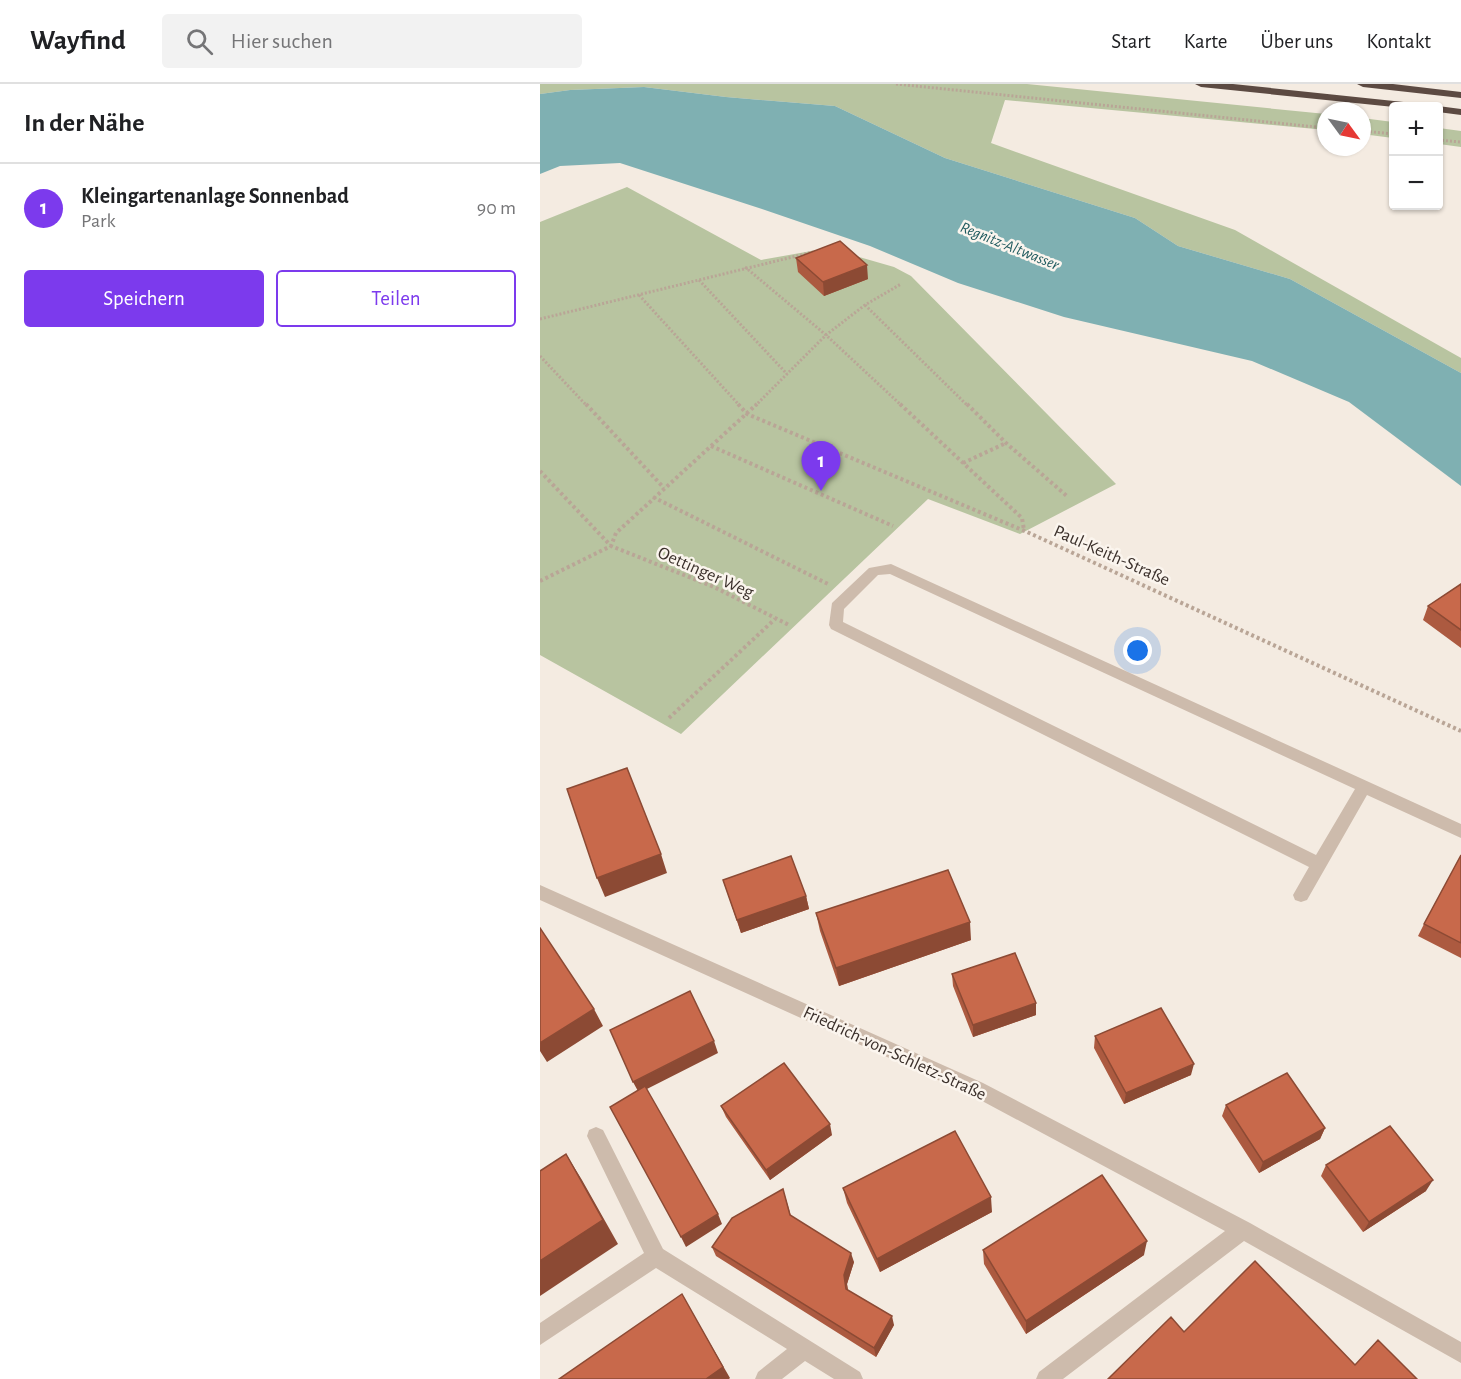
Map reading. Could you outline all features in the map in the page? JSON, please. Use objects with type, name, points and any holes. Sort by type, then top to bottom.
[{"type":"highway","points":[[1201,84],[1389,104]]},
{"type":"highway","points":[[1363,84],[1461,95]]},
{"type":"highway","points":[[1443,110],[1461,112]]},
{"type":"street","points":[[1319,864],[836,626],[837,607],[874,571],[891,569],[1461,831]]},
{"type":"street","points":[[1301,895],[1364,787]]},
{"type":"street","name":"Friedrich-von-Schletz-Straße","points":[[540,892],[977,1089],[1243,1230],[1461,1353]]},
{"type":"street","points":[[596,1136],[656,1256],[853,1379]]},
{"type":"street","points":[[1046,1379],[1243,1230]]},
{"type":"street","points":[[540,1335],[656,1256]]},
{"type":"street","points":[[765,1379],[805,1348]]},
{"type":"path","points":[[896,84],[1317,127]]},
{"type":"path","points":[[1371,132],[1389,134]]},
{"type":"path","points":[[1443,140],[1461,142]]},
{"type":"path","points":[[540,319],[817,251]]},
{"type":"path","points":[[745,267],[826,335],[1022,518],[1024,531]]},
{"type":"path","points":[[699,280],[787,374]]},
{"type":"path","points":[[540,581],[611,546],[616,533],[747,414],[826,335],[865,305],[901,284]]},
{"type":"path","points":[[639,295],[747,414]]},
{"type":"path","points":[[865,305],[1006,443],[1068,497]]},
{"type":"path","points":[[540,356],[664,488]]},
{"type":"path","name":"Paul-Keith-Straße","points":[[747,414],[1024,531],[1191,605],[1461,731]]},
{"type":"path","points":[[963,463],[1006,443]]},
{"type":"path","points":[[711,446],[893,526]]},
{"type":"path","points":[[540,471],[611,546]]},
{"type":"path","points":[[653,497],[831,585]]},
{"type":"path","name":"Oettinger Weg","points":[[611,546],[714,587],[789,625]]},
{"type":"path","points":[[669,718],[775,619]]},
{"type":"green space","points":[[540,84],[1027,84],[1317,113],[1317,129],[1005,100],[991,143],[1235,230],[1461,358],[1461,373],[1290,279],[1178,246],[1135,218],[945,158],[835,106],[726,97],[644,87],[570,90],[540,94]]},
{"type":"green space","points":[[1371,119],[1389,121],[1389,137],[1371,135]]},
{"type":"green space","points":[[1443,129],[1461,131],[1461,147],[1443,145]]},
{"type":"green space","points":[[627,187],[761,260],[828,248],[894,267],[911,276],[1116,484],[1020,534],[928,499],[681,734],[540,655],[540,222]]},
{"type":"water","name":"Regnitz-Altwasser","points":[[644,87],[726,97],[835,106],[945,158],[1135,218],[1178,246],[1290,279],[1461,373],[1461,486],[1349,402],[1252,361],[1064,317],[958,283],[870,246],[620,163],[560,166],[540,174],[540,94],[570,90]]},
{"type":"building","points":[[840,241],[867,265],[823,282],[796,258]]},
{"type":"building","points":[[1461,584],[1461,630],[1428,606]]},
{"type":"building","points":[[627,768],[661,854],[597,878],[567,789]]},
{"type":"building","points":[[1461,855],[1461,943],[1424,924]]},
{"type":"building","points":[[791,856],[806,896],[737,920],[723,880]]},
{"type":"building","points":[[948,870],[970,922],[836,968],[816,913]]},
{"type":"building","points":[[540,928],[594,1009],[540,1043]]},
{"type":"building","points":[[1015,953],[1036,1003],[973,1025],[952,974]]},
{"type":"building","points":[[690,991],[714,1041],[633,1082],[610,1030]]},
{"type":"building","points":[[1161,1008],[1194,1064],[1126,1093],[1095,1036]]},
{"type":"building","points":[[784,1063],[830,1124],[766,1170],[721,1106]]},
{"type":"building","points":[[1287,1073],[1325,1128],[1263,1162],[1226,1105]]},
{"type":"building","points":[[645,1086],[718,1214],[681,1237],[610,1107]]},
{"type":"building","points":[[1390,1126],[1433,1180],[1369,1222],[1326,1165]]},
{"type":"building","points":[[955,1131],[991,1197],[877,1259],[843,1188]]},
{"type":"building","points":[[566,1154],[603,1220],[540,1261],[540,1171]]},
{"type":"building","points":[[1102,1175],[1147,1241],[1026,1321],[983,1250]]},
{"type":"building","points":[[783,1189],[790,1215],[851,1253],[844,1275],[846,1289],[892,1316],[874,1348],[712,1247],[732,1218]]},
{"type":"building","points":[[1255,1261],[1355,1365],[1378,1340],[1417,1379],[1108,1379],[1171,1317],[1184,1332]]},
{"type":"building","points":[[682,1294],[723,1367],[706,1379],[559,1379]]},
{"type":"place","name":"Kleingartenanlage Sonnenbad","points":[[821,491]]}]
